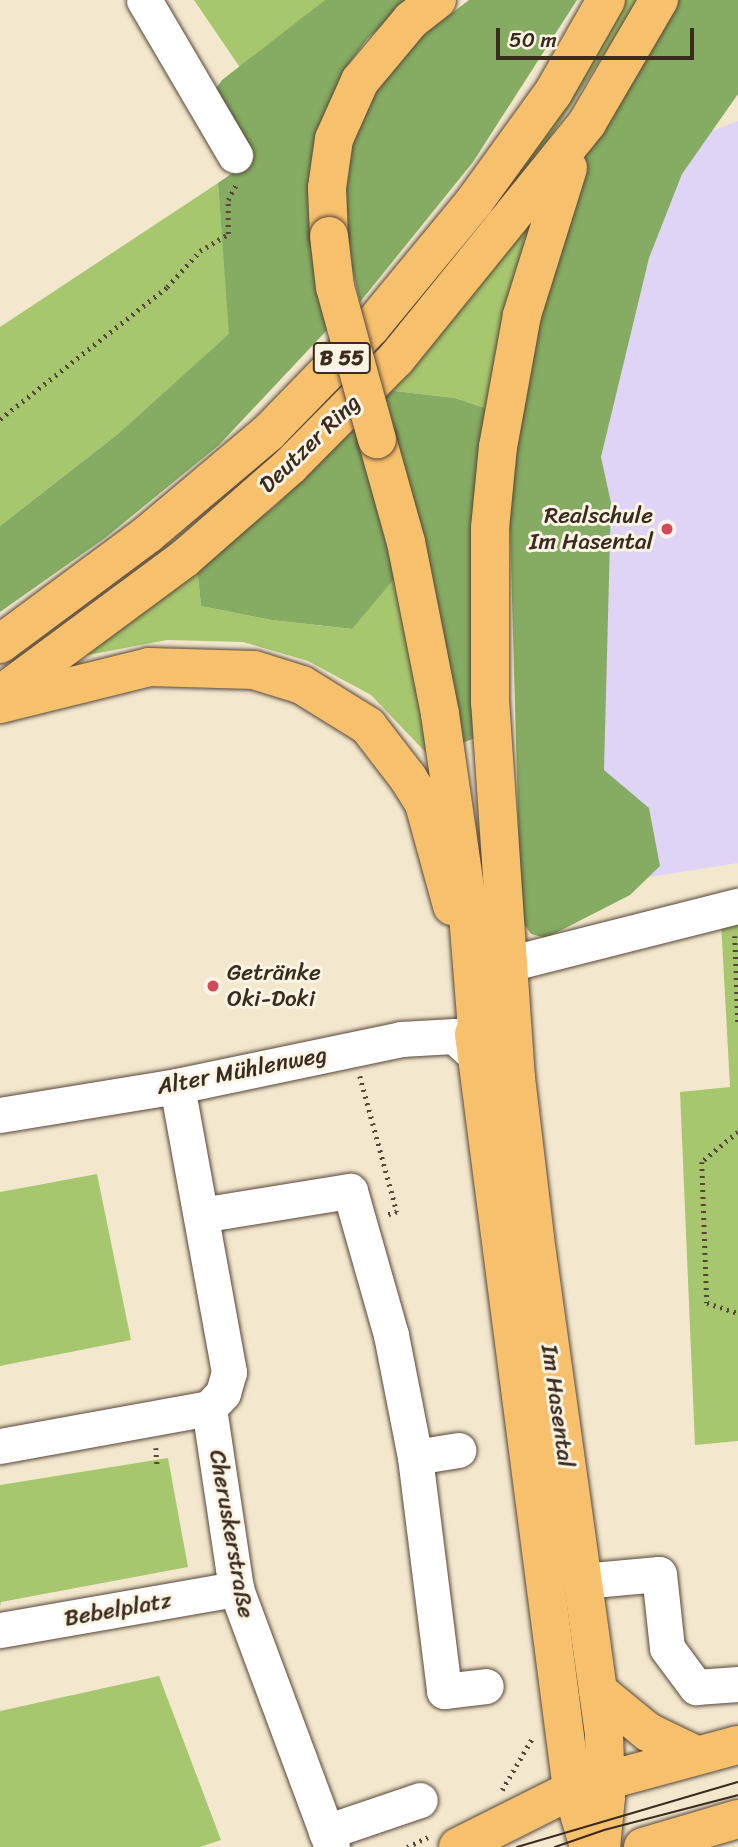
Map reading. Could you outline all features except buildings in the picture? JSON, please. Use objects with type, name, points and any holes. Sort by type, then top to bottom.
[{"type":"main road","name":"B 55","points":[[437,0],[411,20],[360,81],[334,139],[327,188],[335,287],[407,542],[447,754],[467,902],[479,1062]]},
{"type":"main road","name":"Deutzer Ring","points":[[0,644],[148,534],[268,433],[372,327],[474,202],[553,93],[606,0]]},
{"type":"main road","name":"Deutzer Ring","points":[[0,695],[185,558],[290,466],[396,359],[587,123],[659,0]]},
{"type":"main road","name":"B 55","points":[[508,964],[490,703],[490,528],[498,447],[533,269],[555,198],[587,123]]},
{"type":"main road","name":"B 55","points":[[0,704],[149,667],[202,665],[254,670],[302,685],[339,704],[368,726],[424,803],[443,860],[461,943],[479,1062]]},
{"type":"main road","name":"Im Hasental","points":[[508,964],[518,1098],[598,1691],[589,1847]]},
{"type":"main road","name":"Im Hasental","points":[[479,1062],[595,1777],[601,1847]]},
{"type":"main road","points":[[598,1691],[648,1732],[696,1755]]},
{"type":"main road","points":[[458,1847],[595,1777],[738,1745]]},
{"type":"main road","points":[[643,1847],[738,1818]]},
{"type":"street","points":[[144,0],[235,155]]},
{"type":"street","points":[[508,964],[736,906]]},
{"type":"street","name":"Alter Mühlenweg","points":[[0,1115],[177,1086],[401,1039],[454,1036],[479,1062]]},
{"type":"street","points":[[0,1446],[209,1408],[223,1393],[229,1372],[177,1086]]},
{"type":"street","points":[[201,1215],[350,1191],[391,1335],[415,1457],[444,1690],[486,1686]]},
{"type":"street","name":"Cheruskerstraße","points":[[209,1408],[236,1590],[329,1839]]},
{"type":"street","points":[[415,1457],[458,1450]]},
{"type":"street","points":[[582,1581],[659,1574],[667,1648],[696,1687],[738,1685]]},
{"type":"street","name":"Bebelplatz","points":[[0,1630],[236,1590]]},
{"type":"street","points":[[329,1839],[420,1800]]},
{"type":"path","points":[[0,419],[167,287],[200,251],[228,234],[228,200],[246,171],[235,155]]},
{"type":"path","points":[[736,906],[738,1022]]},
{"type":"path","points":[[353,1049],[397,1212],[359,1222]]},
{"type":"path","points":[[738,1132],[702,1162],[707,1303],[738,1313]]},
{"type":"shaded area","name":"Realschule Im Hasental","points":[[738,121],[738,863],[600,885],[601,457],[644,260],[694,138]]},
{"type":"green space","points":[[194,0],[325,0],[241,69]]},
{"type":"green space","points":[[325,0],[411,0],[368,38],[345,69],[319,135],[310,198],[310,240],[328,329],[219,445],[105,538],[0,612],[0,526],[119,433],[229,334],[218,183],[244,165],[214,91],[222,80]]},
{"type":"green space","points":[[469,0],[577,0],[473,162],[360,302],[350,259],[341,173],[366,96],[410,45]]},
{"type":"green space","points":[[623,0],[639,0],[522,181],[374,361],[369,343]]},
{"type":"green space","points":[[677,0],[738,0],[738,94],[682,174],[649,258],[601,457],[611,503],[604,770],[649,808],[660,866],[630,895],[546,938],[531,934],[521,919],[508,457],[522,346],[588,138]]},
{"type":"green space","points":[[218,183],[230,334],[119,433],[0,526],[0,327]]},
{"type":"green space","points":[[550,194],[494,411],[455,398],[386,390]]},
{"type":"green space","points":[[386,390],[455,398],[494,411],[480,736],[457,745],[381,395]]},
{"type":"green space","points":[[356,427],[395,578],[352,629],[271,620],[201,606],[197,567],[274,507]]},
{"type":"green space","points":[[197,567],[201,606],[271,620],[351,629],[395,578],[432,759],[371,695],[308,661],[243,642],[167,640],[83,656]]},
{"type":"green space","points":[[738,917],[738,1441],[695,1445],[680,1092],[730,1087],[721,922]]},
{"type":"green space","points":[[97,1174],[131,1340],[0,1366],[0,1192]]},
{"type":"green space","points":[[168,1458],[188,1567],[1,1602],[0,1607],[0,1485]]},
{"type":"green space","points":[[159,1676],[221,1840],[200,1847],[0,1847],[0,1711]]},
{"type":"tram line","points":[[517,1847],[738,1782]]},
{"type":"tram line","points":[[555,1847],[604,1830],[738,1795]]},
{"type":"place","name":"Realschule Im Hasental","points":[[667,529]]},
{"type":"place","name":"Getränke Oki-Doki","points":[[213,986]]}]
